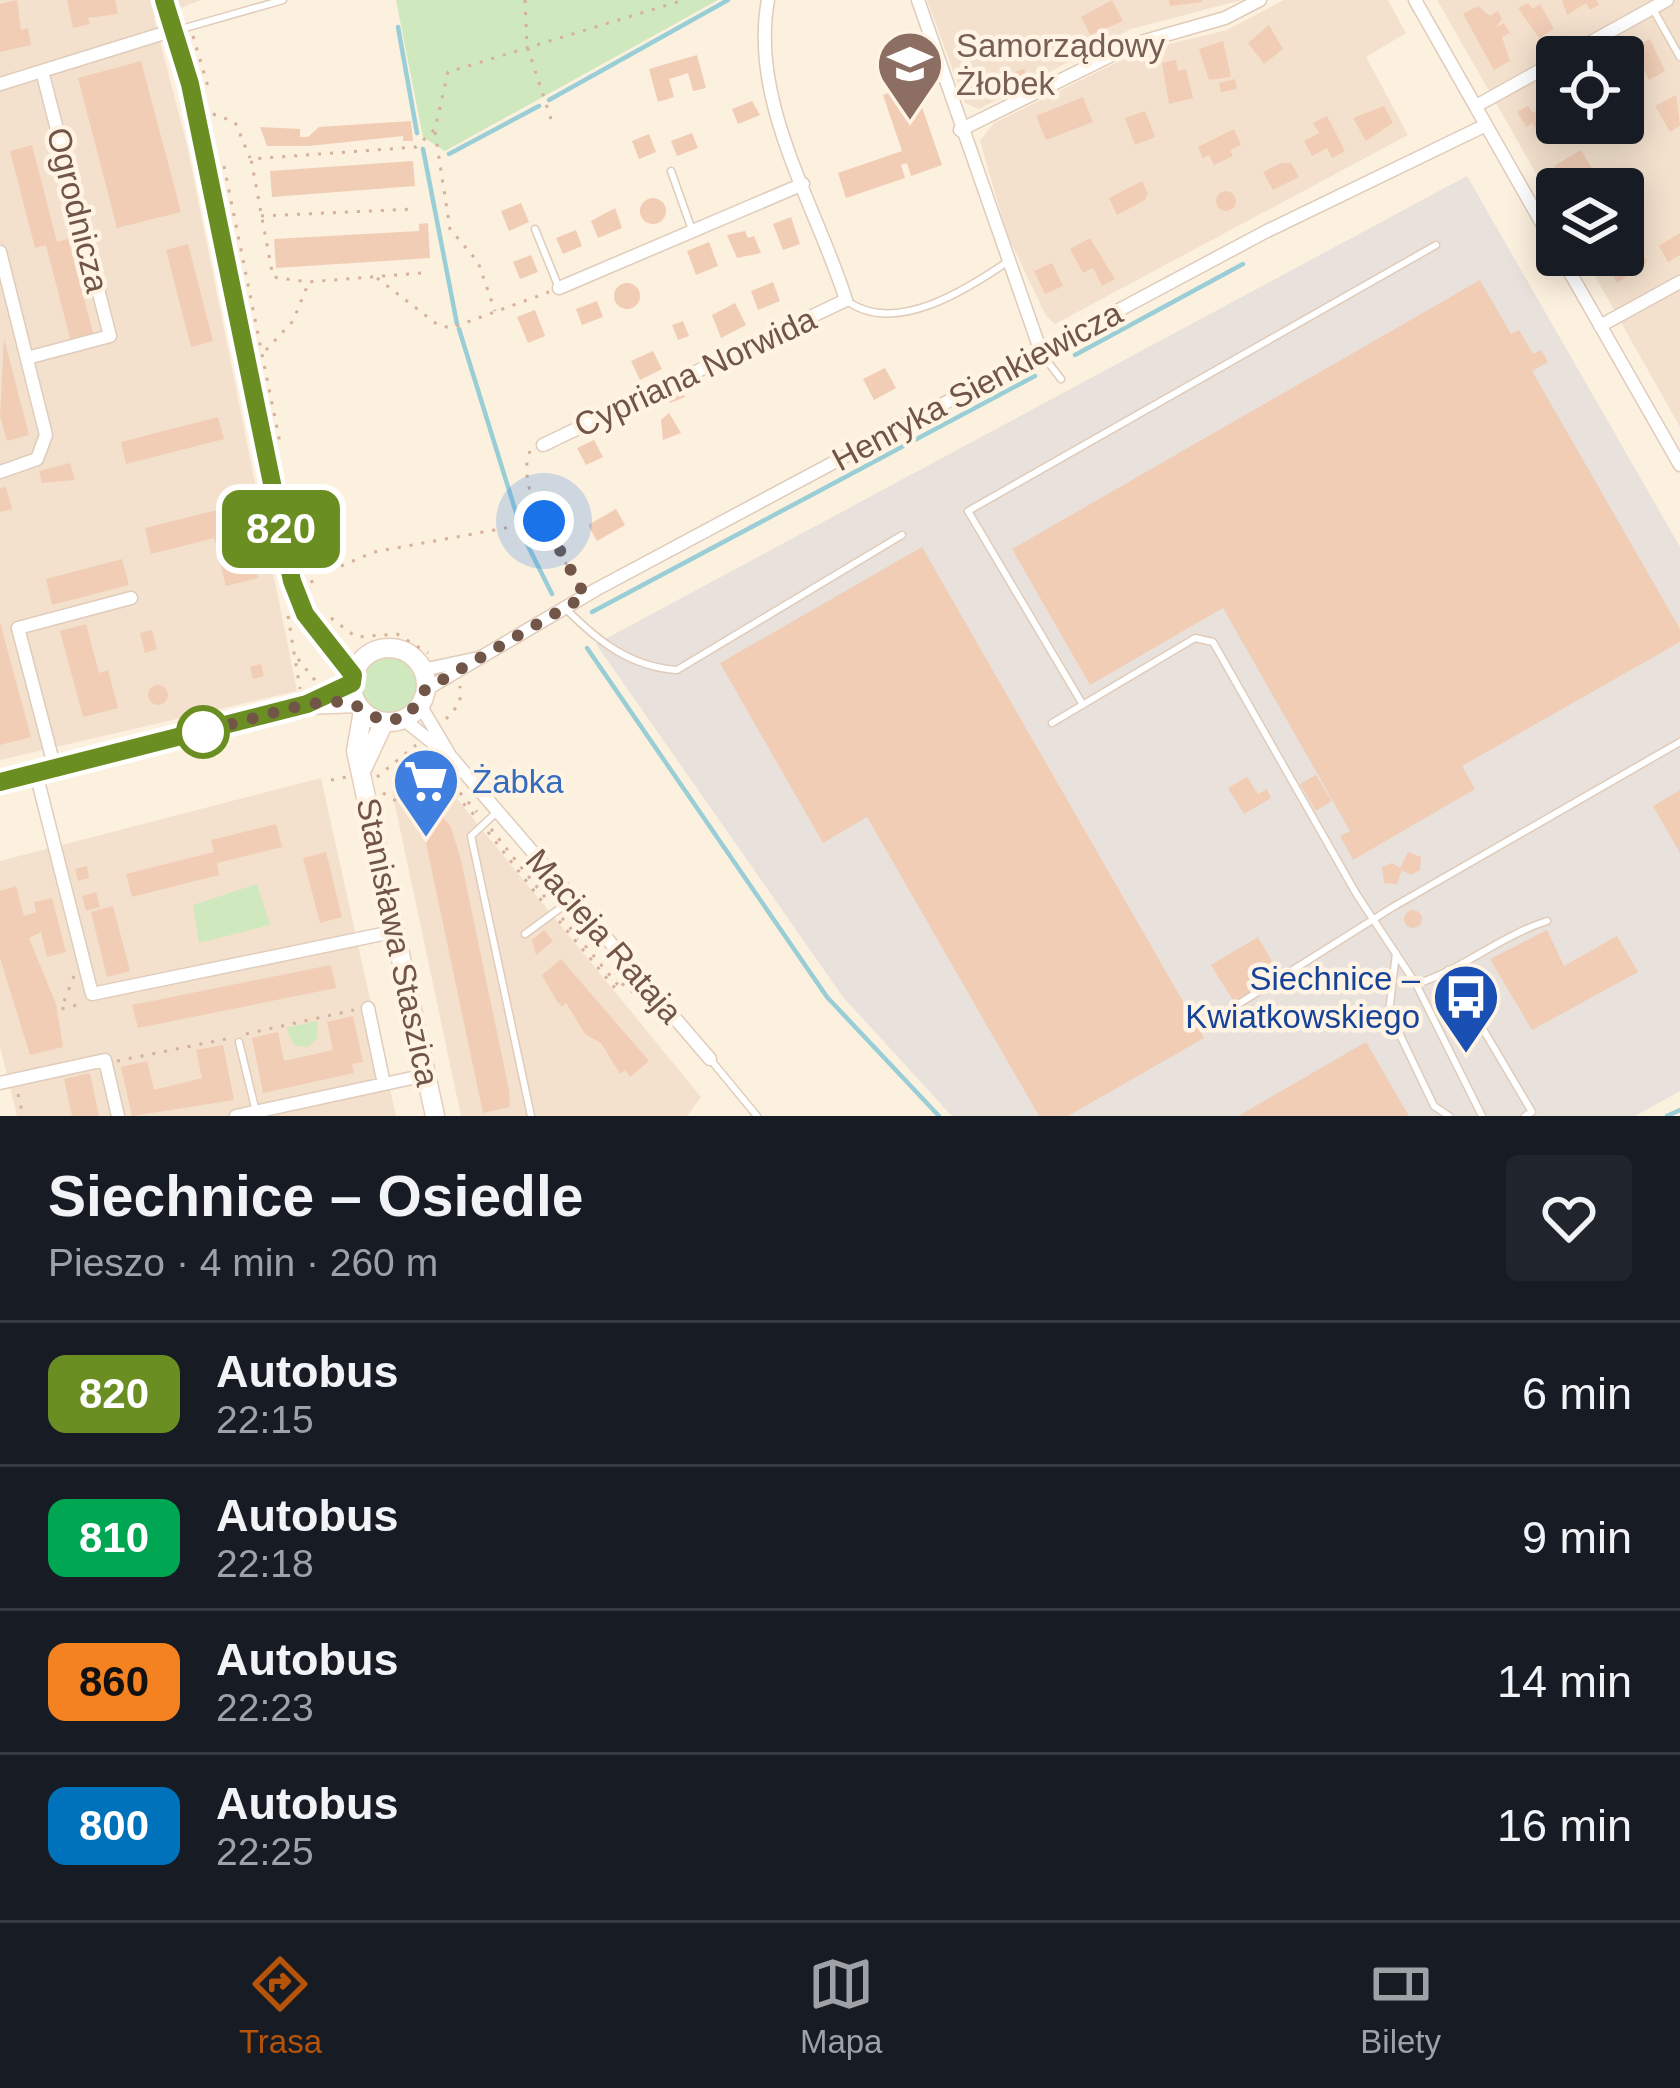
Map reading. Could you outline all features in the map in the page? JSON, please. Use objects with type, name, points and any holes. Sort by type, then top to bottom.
[{"type":"street","points":[[0,782],[358,687],[395,649],[426,681],[393,720],[358,687],[318,631],[292,581],[244,354],[205,116],[183,28],[164,0]]},
{"type":"street","points":[[768,0],[762,55],[802,184],[846,300]]},
{"type":"street","points":[[918,0],[1041,352]]},
{"type":"street","points":[[960,130],[1134,44],[1225,18],[1261,0]]},
{"type":"street","points":[[1415,0],[1536,214]]},
{"type":"street","points":[[1602,36],[1667,0]]},
{"type":"street","points":[[0,84],[183,28]]},
{"type":"street","name":"Ogrodnicza","points":[[27,358],[110,335],[42,71]]},
{"type":"street","points":[[1475,106],[1536,73]]},
{"type":"street","name":"Henryka Sienkiewicza","points":[[426,681],[1351,188],[1486,125]]},
{"type":"street","points":[[559,288],[802,184]]},
{"type":"street","points":[[0,252],[45,445],[37,459],[0,472]]},
{"type":"street","points":[[1571,276],[1680,465]]},
{"type":"street","points":[[1600,326],[1680,282]]},
{"type":"street","name":"Cypriana Norwida","points":[[543,445],[846,300]]},
{"type":"street","points":[[131,598],[18,628],[92,994],[397,932]]},
{"type":"street","name":"Macieja Rataja","points":[[426,681],[452,758]]},
{"type":"street","name":"Stanisława Staszica","points":[[358,687],[356,751],[435,1116]]},
{"type":"street","name":"Macieja Rataja","points":[[393,720],[452,758],[710,1060]]},
{"type":"street","name":"Stanisława Staszica","points":[[365,777],[393,720]]},
{"type":"street","points":[[368,1008],[384,1084]]},
{"type":"street","points":[[7,1081],[104,1060],[118,1116]]},
{"type":"street","points":[[236,1116],[426,1076]]},
{"type":"lane","points":[[183,28],[283,0]]},
{"type":"lane","points":[[1652,8],[1680,57]]},
{"type":"lane","points":[[671,171],[692,230]]},
{"type":"lane","points":[[536,229],[559,288]]},
{"type":"lane","points":[[1083,705],[968,511],[1436,245]]},
{"type":"lane","points":[[846,300],[862,313],[886,316],[950,297],[1010,260]]},
{"type":"lane","points":[[1041,352],[1061,379]]},
{"type":"lane","points":[[565,608],[598,640],[649,668],[677,670],[902,535]]},
{"type":"lane","points":[[1052,723],[1195,638],[1213,642],[1357,896],[1416,984],[1482,1116]]},
{"type":"lane","points":[[1213,1020],[1378,921],[1393,907],[1680,742]]},
{"type":"lane","points":[[498,812],[471,836],[531,1116]]},
{"type":"lane","points":[[525,934],[572,899]]},
{"type":"lane","points":[[1416,984],[1448,970],[1504,934],[1547,920]]},
{"type":"lane","points":[[1396,952],[1389,1012],[1435,1106],[1449,1116]]},
{"type":"lane","points":[[1448,970],[1532,1112],[1525,1116]]},
{"type":"lane","points":[[239,1042],[256,1112]]},
{"type":"lane","points":[[710,1060],[757,1116]]},
{"type":"path","points":[[525,0],[527,46],[551,118]]},
{"type":"path","points":[[251,159],[416,147],[435,129],[448,72],[683,0]]},
{"type":"path","points":[[183,28],[205,116],[235,122],[251,159],[273,277],[308,282],[422,273]]},
{"type":"path","points":[[435,129],[450,230],[478,262],[496,313]]},
{"type":"path","points":[[261,216],[414,209]]},
{"type":"path","points":[[376,278],[438,325],[451,328],[559,288]]},
{"type":"path","points":[[244,354],[271,349],[292,321],[308,282]]},
{"type":"path","points":[[543,445],[529,452],[526,462],[544,521],[585,596]]},
{"type":"path","points":[[341,566],[374,552],[544,521]]},
{"type":"path","points":[[311,588],[315,598]]},
{"type":"path","points":[[321,608],[356,638],[398,634],[426,681]]},
{"type":"path","points":[[297,657],[321,687]]},
{"type":"path","points":[[439,726],[460,703],[458,681]]},
{"type":"path","points":[[331,780],[365,777],[421,740]]},
{"type":"path","points":[[414,748],[481,819]]},
{"type":"path","points":[[365,777],[383,795],[401,804]]},
{"type":"path","points":[[7,1081],[23,1116]]},
{"type":"shaded area","points":[[0,0],[201,0],[154,18],[187,145],[297,691],[0,760]]},
{"type":"shaded area","points":[[927,0],[1242,0],[1131,29],[979,109],[965,103]]},
{"type":"shaded area","points":[[1284,0],[1388,0],[1406,33],[1366,57],[1408,135],[1055,324],[1046,316],[1007,234],[980,141],[994,123],[1140,51],[1227,30]]},
{"type":"shaded area","points":[[1437,0],[1680,0],[1680,427],[1595,276],[1644,276],[1644,168],[1536,168],[1536,173]]},
{"type":"shaded area","points":[[1467,176],[1680,547],[1680,1091],[1635,1116],[952,1116],[843,997],[596,644]]},
{"type":"shaded area","points":[[321,778],[396,1116],[17,1116],[0,1047],[0,861]]},
{"type":"shaded area","points":[[444,783],[701,1097],[687,1116],[461,1116],[392,791]]},
{"type":"green space","points":[[396,0],[718,0],[445,151],[423,137]]},
{"type":"green space","points":[[390,657],[409,666],[418,685],[409,704],[390,713],[371,704],[362,685],[371,666]]},
{"type":"green space","points":[[257,884],[270,925],[199,943],[193,905]]},
{"type":"green space","points":[[317,1021],[317,1038],[308,1047],[294,1045],[286,1028]]},
{"type":"building","points":[[17,0],[21,30],[28,28],[31,45],[0,52],[0,4]]},
{"type":"building","points":[[67,0],[115,0],[118,14],[88,18],[90,24],[73,28]]},
{"type":"building","points":[[1112,0],[1123,21],[1090,35],[1081,17]]},
{"type":"building","points":[[1169,0],[1202,0],[1202,2],[1170,6]]},
{"type":"building","points":[[1562,0],[1596,0],[1599,5],[1590,10],[1586,3],[1567,15]]},
{"type":"building","points":[[1528,3],[1533,9],[1540,4],[1554,29],[1538,36],[1518,8]]},
{"type":"building","points":[[1478,6],[1490,16],[1498,11],[1502,19],[1496,27],[1504,23],[1510,33],[1502,37],[1510,61],[1494,70],[1463,14]]},
{"type":"building","points":[[1269,25],[1283,49],[1264,64],[1248,43]]},
{"type":"building","points":[[1650,39],[1665,71],[1649,80],[1644,70],[1644,42]]},
{"type":"building","points":[[1223,41],[1231,77],[1209,80],[1199,49]]},
{"type":"building","points":[[697,55],[706,88],[693,91],[688,73],[669,79],[674,97],[658,102],[649,69]]},
{"type":"building","points":[[1176,60],[1178,71],[1186,69],[1193,98],[1169,104],[1162,63]]},
{"type":"building","points":[[141,61],[181,212],[117,228],[78,78]]},
{"type":"building","points":[[1024,69],[1027,77],[1012,83],[1009,74]]},
{"type":"building","points":[[1235,79],[1237,89],[1221,92],[1219,83]]},
{"type":"building","name":"Samorządowy Żłobek","points":[[914,84],[942,165],[911,176],[907,163],[901,165],[905,178],[846,198],[838,173],[902,151],[883,95]]},
{"type":"building","points":[[1676,95],[1680,126],[1670,132],[1655,106]]},
{"type":"building","points":[[1083,97],[1093,122],[1046,140],[1036,116]]},
{"type":"building","points":[[752,101],[760,115],[738,124],[732,109]]},
{"type":"building","points":[[1384,106],[1393,123],[1366,141],[1353,118]]},
{"type":"building","points":[[1528,106],[1536,111],[1536,130],[1532,123],[1526,127],[1517,112]]},
{"type":"building","points":[[1145,111],[1155,137],[1135,145],[1125,118]]},
{"type":"building","points":[[1327,116],[1345,151],[1332,158],[1327,148],[1312,156],[1304,141],[1319,133],[1313,123]]},
{"type":"building","points":[[411,121],[413,141],[403,141],[403,136],[309,146],[267,146],[260,127],[300,129],[300,137],[308,137],[319,127]]},
{"type":"building","points":[[1234,129],[1241,145],[1230,150],[1233,156],[1214,165],[1209,155],[1203,158],[1198,147]]},
{"type":"building","points":[[692,133],[698,148],[677,156],[671,141]]},
{"type":"building","points":[[649,134],[656,152],[639,159],[632,141]]},
{"type":"building","points":[[32,145],[57,242],[68,239],[94,336],[71,342],[46,245],[35,248],[10,151]]},
{"type":"building","points":[[1581,150],[1592,168],[1555,168]]},
{"type":"building","points":[[413,161],[415,186],[272,197],[270,171]]},
{"type":"building","points":[[1291,163],[1299,177],[1273,190],[1263,172]]},
{"type":"building","points":[[1142,181],[1148,193],[1145,200],[1117,215],[1109,198]]},
{"type":"building","points":[[1226,191],[1236,201],[1226,211],[1216,201]]},
{"type":"building","points":[[653,198],[666,211],[653,224],[640,211]]},
{"type":"building","points":[[521,203],[529,222],[509,231],[501,211]]},
{"type":"building","points":[[615,208],[622,228],[598,238],[591,221]]},
{"type":"building","points":[[791,217],[800,244],[783,250],[773,224]]},
{"type":"building","points":[[428,223],[430,258],[276,268],[274,239],[419,231],[419,224]]},
{"type":"building","points":[[576,230],[582,246],[563,254],[556,238]]},
{"type":"building","points":[[745,231],[748,238],[754,236],[761,253],[737,258],[727,235]]},
{"type":"building","points":[[1680,233],[1680,255],[1668,262],[1659,246]]},
{"type":"building","points":[[1090,238],[1115,279],[1102,286],[1093,268],[1083,273],[1070,249]]},
{"type":"building","points":[[709,242],[718,266],[696,275],[687,251]]},
{"type":"building","points":[[188,244],[213,341],[191,347],[166,250]]},
{"type":"building","points":[[531,255],[538,272],[520,279],[513,262]]},
{"type":"building","points":[[1052,263],[1063,286],[1045,294],[1034,271]]},
{"type":"building","points":[[1480,280],[1511,334],[1519,330],[1533,354],[1541,350],[1548,362],[1532,371],[1680,629],[1680,642],[1462,766],[1475,789],[1353,860],[1340,836],[1350,831],[1223,608],[1090,685],[1012,549]]},
{"type":"building","points":[[773,282],[780,301],[758,310],[751,291]]},
{"type":"building","points":[[627,283],[640,296],[627,309],[614,296]]},
{"type":"building","points":[[597,301],[603,317],[582,325],[576,309]]},
{"type":"building","points":[[735,303],[746,325],[721,338],[712,315]]},
{"type":"building","points":[[535,310],[545,336],[528,343],[517,317]]},
{"type":"building","points":[[683,321],[689,336],[678,340],[672,325]]},
{"type":"building","points":[[4,338],[29,435],[7,441],[0,416]]},
{"type":"building","points":[[653,351],[662,369],[640,380],[631,361]]},
{"type":"building","points":[[885,368],[896,388],[874,400],[863,379]]},
{"type":"building","points":[[682,389],[685,397],[670,403],[667,395]]},
{"type":"building","points":[[669,413],[681,433],[663,440],[661,420]]},
{"type":"building","points":[[218,417],[224,439],[126,464],[121,442]]},
{"type":"building","points":[[594,440],[603,457],[586,465],[577,448]]},
{"type":"building","points":[[70,463],[75,480],[42,483],[39,471]]},
{"type":"building","points":[[6,487],[12,509],[0,512],[0,488]]},
{"type":"building","points":[[240,504],[258,578],[226,586],[214,538],[151,554],[145,528],[221,509],[225,525],[230,524],[226,507]]},
{"type":"building","points":[[616,509],[625,525],[597,541],[588,525]]},
{"type":"building","points":[[922,547],[1204,1038],[1068,1116],[1039,1116],[867,817],[823,843],[720,663]]},
{"type":"building","points":[[122,559],[129,585],[52,605],[46,579]]},
{"type":"building","points":[[0,622],[31,737],[0,745]]},
{"type":"building","points":[[86,624],[99,673],[108,670],[118,708],[83,717],[60,631]]},
{"type":"building","points":[[152,630],[157,649],[145,653],[140,633]]},
{"type":"building","points":[[261,664],[264,676],[253,679],[250,667]]},
{"type":"building","points":[[158,685],[168,695],[158,705],[148,695]]},
{"type":"building","points":[[1316,775],[1332,801],[1316,811],[1300,784]]},
{"type":"building","points":[[1247,777],[1258,794],[1267,789],[1271,798],[1244,814],[1228,788]]},
{"type":"building","points":[[1680,790],[1680,853],[1653,806]]},
{"type":"building","points":[[434,807],[451,827],[461,860],[509,1090],[510,1107],[483,1113],[419,810]]},
{"type":"building","points":[[276,824],[282,847],[217,863],[219,875],[132,897],[126,874],[214,852],[211,840]]},
{"type":"building","points":[[326,852],[342,917],[320,923],[303,858]]},
{"type":"building","points":[[1408,852],[1421,857],[1420,870],[1410,875],[1402,870],[1397,884],[1384,883],[1382,867],[1392,863],[1400,868]]},
{"type":"building","points":[[87,866],[89,878],[78,881],[75,869]]},
{"type":"building","points":[[16,886],[24,916],[36,912],[34,902],[52,898],[66,952],[47,957],[41,932],[29,938],[56,1004],[63,1047],[30,1055],[0,958],[0,891]]},
{"type":"building","points":[[96,892],[100,907],[86,911],[82,896]]},
{"type":"building","points":[[113,906],[130,971],[107,977],[91,912]]},
{"type":"building","points":[[1413,910],[1422,919],[1413,928],[1404,919]]},
{"type":"building","points":[[544,930],[553,941],[536,955],[532,940]]},
{"type":"building","points":[[1547,930],[1564,966],[1617,936],[1638,972],[1532,1030],[1490,959]]},
{"type":"building","points":[[1258,937],[1280,975],[1234,1002],[1211,965]]},
{"type":"building","points":[[561,959],[649,1061],[630,1077],[625,1070],[620,1074],[601,1043],[585,1034],[566,1003],[562,1007],[556,1000],[542,975]]},
{"type":"building","points":[[331,965],[336,988],[138,1028],[132,1005]]},
{"type":"building","points":[[353,1016],[363,1062],[352,1064],[354,1073],[263,1093],[252,1038],[278,1032],[284,1061],[333,1050],[327,1022]]},
{"type":"building","points":[[1366,1042],[1409,1116],[1238,1116]]},
{"type":"building","points":[[223,1045],[234,1100],[132,1116],[121,1067],[147,1061],[154,1090],[202,1078],[196,1050]]},
{"type":"building","points":[[90,1073],[99,1116],[72,1116],[64,1079]]},
{"type":"waterway","points":[[549,100],[728,0]]},
{"type":"waterway","points":[[398,27],[417,133]]},
{"type":"waterway","points":[[449,154],[539,106]]},
{"type":"waterway","points":[[423,149],[457,324]]},
{"type":"waterway","points":[[1075,355],[1243,264]]},
{"type":"waterway","points":[[459,329],[518,519]]},
{"type":"waterway","points":[[592,612],[1035,376]]},
{"type":"waterway","points":[[521,532],[552,594]]},
{"type":"waterway","points":[[587,648],[827,997],[939,1116]]},
{"type":"waterway","points":[[1667,1116],[1680,1110]]},
{"type":"bus line","name":"820","points":[[0,782],[307,704],[352,683],[353,675],[305,614],[292,581],[190,84],[164,0]]},
{"type":"place","name":"Samorządowy Żłobek","points":[[910,123]]},
{"type":"place","name":"Żabka","points":[[426,840]]},
{"type":"place","name":"Siechnice – Kwiatkowskiego","points":[[1466,1056]]},
{"type":"route","points":[[203,732],[186,736],[307,704],[348,701],[384,722],[408,716],[420,705],[425,690],[585,596],[544,521]]}]
